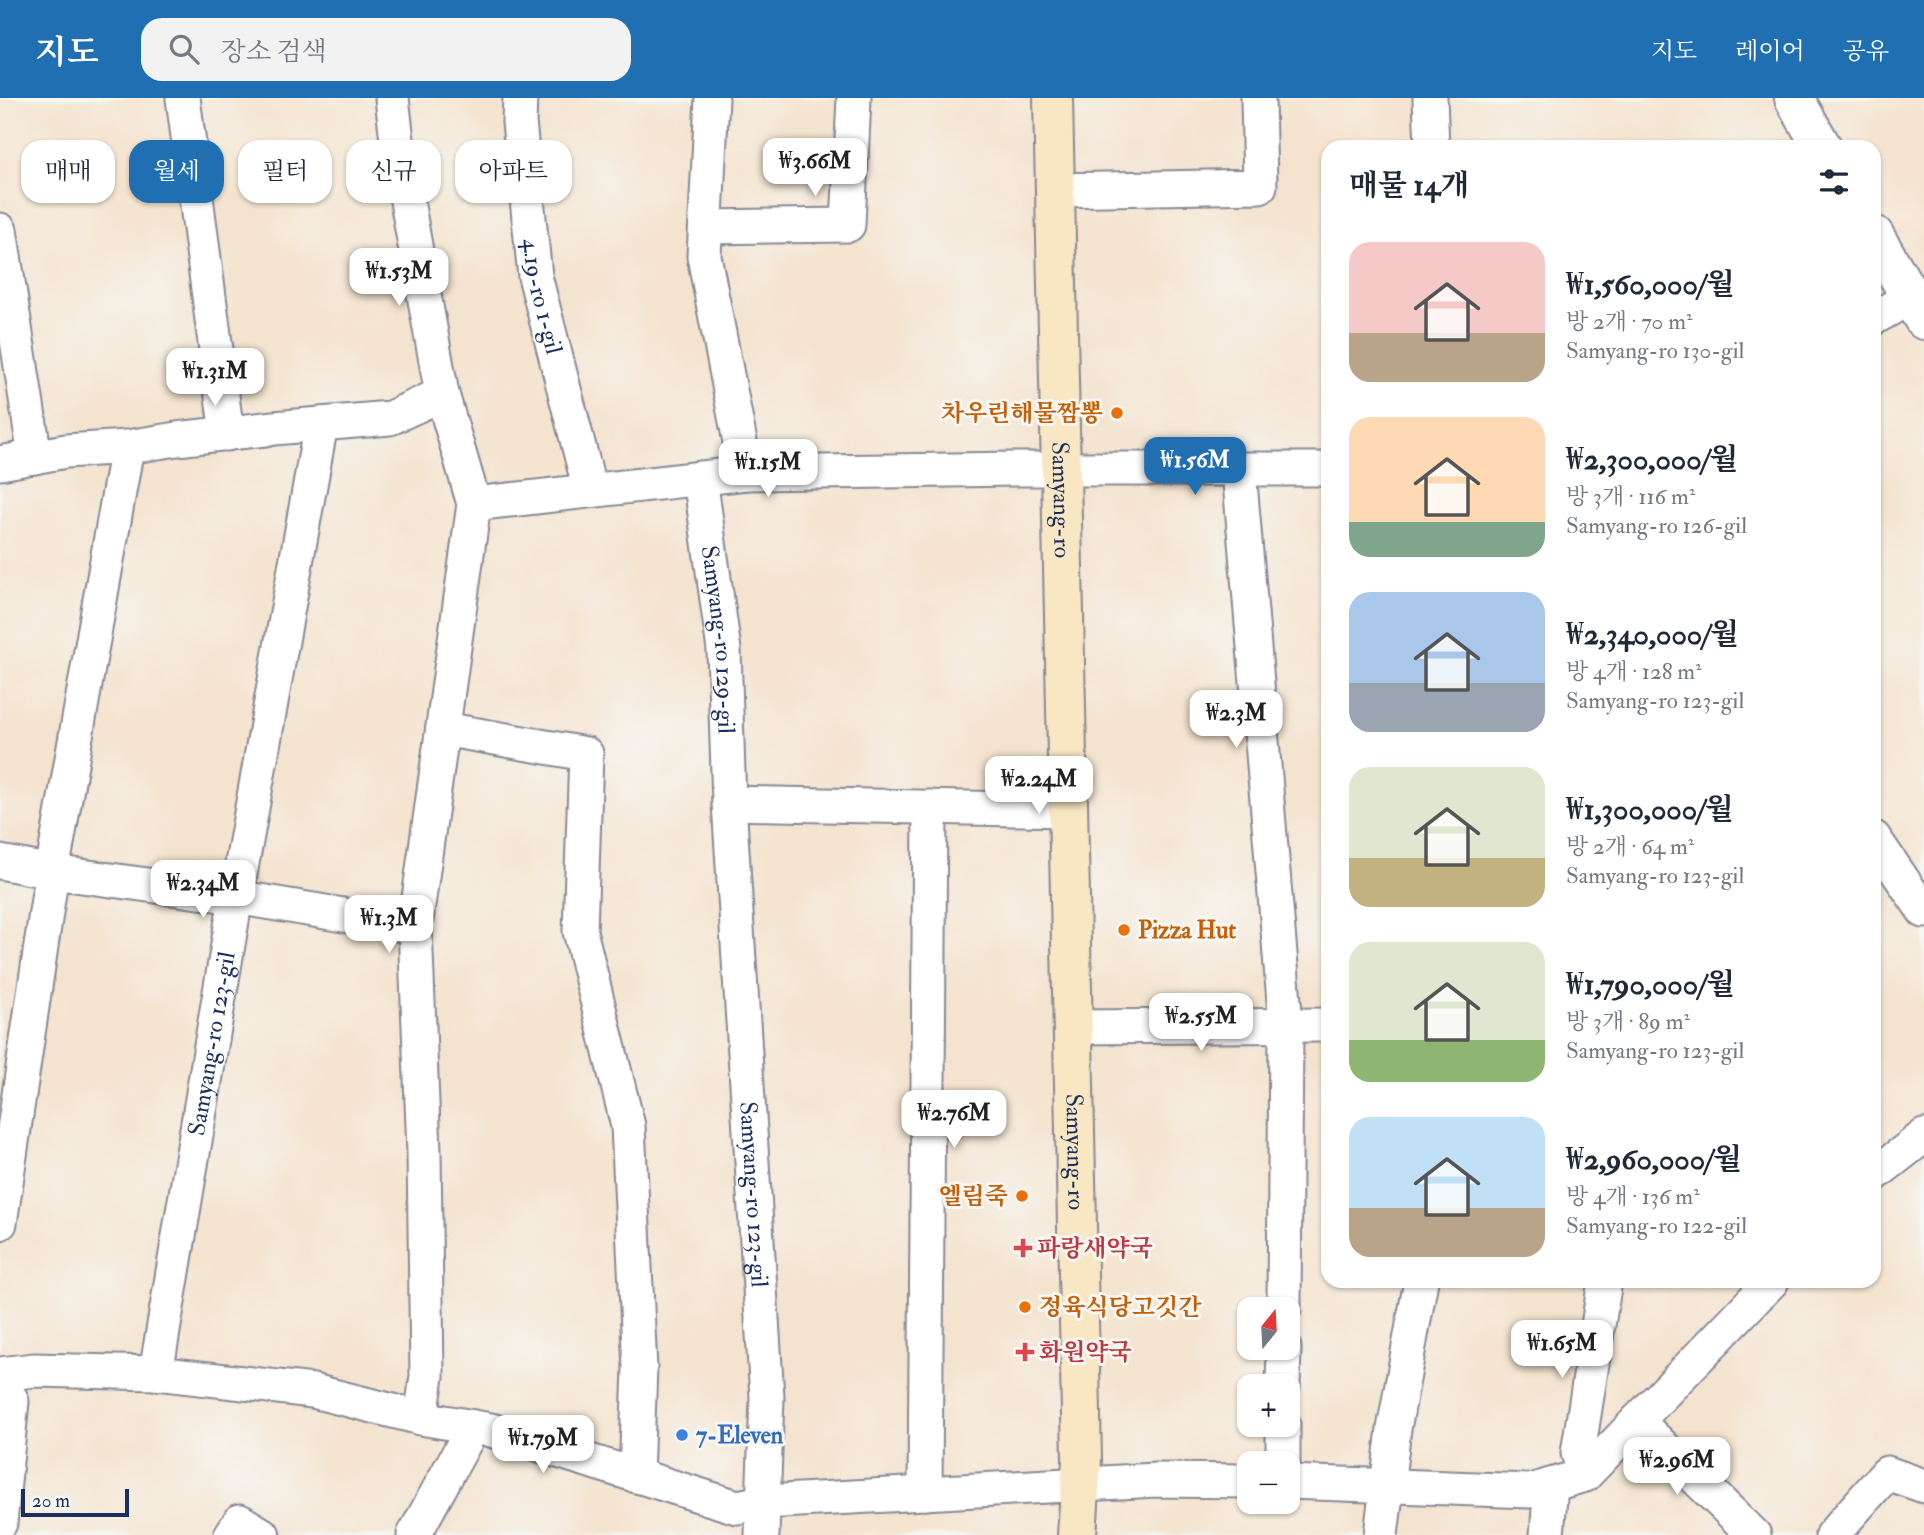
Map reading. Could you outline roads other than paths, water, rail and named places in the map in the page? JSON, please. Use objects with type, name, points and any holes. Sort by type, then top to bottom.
[{"type":"main road","name":"Samyang-ro","points":[[1054,98],[1082,1460],[1077,1535]]},
{"type":"street","points":[[183,98],[227,434]]},
{"type":"street","points":[[392,98],[399,157],[442,394],[474,504],[415,927],[424,1152],[426,1363],[421,1418]]},
{"type":"street","name":"4.19-ro 1-gil","points":[[520,98],[535,276],[590,490]]},
{"type":"street","points":[[712,98],[704,256],[746,472]]},
{"type":"street","points":[[706,227],[848,225],[854,98]]},
{"type":"street","points":[[1055,190],[1259,186],[1258,98]]},
{"type":"street","points":[[1430,98],[1432,140]]},
{"type":"street","points":[[1794,98],[1818,140]]},
{"type":"street","points":[[0,230],[35,457]]},
{"type":"street","points":[[1881,247],[1917,309],[1881,317]]},
{"type":"street","points":[[0,463],[66,451],[127,447],[390,418],[442,394]]},
{"type":"street","name":"Samyang-ro 123-gil","points":[[156,1373],[236,897],[321,424]]},
{"type":"street","points":[[0,1223],[52,872],[127,447]]},
{"type":"street","points":[[474,504],[746,472],[1321,469]]},
{"type":"street","points":[[1239,470],[1286,1025],[1284,1297]]},
{"type":"street","name":"Samyang-ro 129-gil","points":[[701,478],[724,650],[729,803]]},
{"type":"street","points":[[443,729],[586,754],[580,931],[628,1126],[640,1368],[636,1476]]},
{"type":"street","points":[[729,803],[1068,810]]},
{"type":"street","name":"Samyang-ro 123-gil","points":[[729,803],[767,1397],[762,1535]]},
{"type":"street","points":[[925,1493],[930,807]]},
{"type":"street","points":[[1881,848],[1924,911]]},
{"type":"street","points":[[0,862],[415,927]]},
{"type":"street","points":[[1073,1027],[1321,1025]]},
{"type":"street","points":[[1881,1170],[1924,1136]]},
{"type":"street","points":[[1381,1535],[1394,1429],[1420,1288]]},
{"type":"street","points":[[1585,1475],[1578,1453],[1604,1288]]},
{"type":"street","points":[[1300,1482],[1530,1490],[1585,1475],[1765,1288]]},
{"type":"street","points":[[0,1374],[34,1370],[156,1373],[313,1391],[421,1418],[491,1430],[737,1507],[764,1502],[1156,1480],[1237,1481]]},
{"type":"street","points":[[0,1380],[12,1401],[0,1522]]},
{"type":"street","points":[[1637,1421],[1754,1535]]},
{"type":"street","points":[[414,1535],[473,1427]]},
{"type":"street","points":[[1832,1535],[1887,1473],[1924,1486]]},
{"type":"street","points":[[1547,1535],[1551,1485]]},
{"type":"place","name":"차우린해물짬뽕","points":[[1117,413]]},
{"type":"place","name":"Pizza Hut","points":[[1124,930]]},
{"type":"place","name":"엘림죽","points":[[1022,1196]]},
{"type":"place","name":"파랑새약국","points":[[1023,1248]]},
{"type":"place","name":"정육식당고깃간","points":[[1025,1307]]},
{"type":"place","name":"화원약국","points":[[1025,1352]]},
{"type":"place","name":"7-Eleven","points":[[682,1435]]}]
